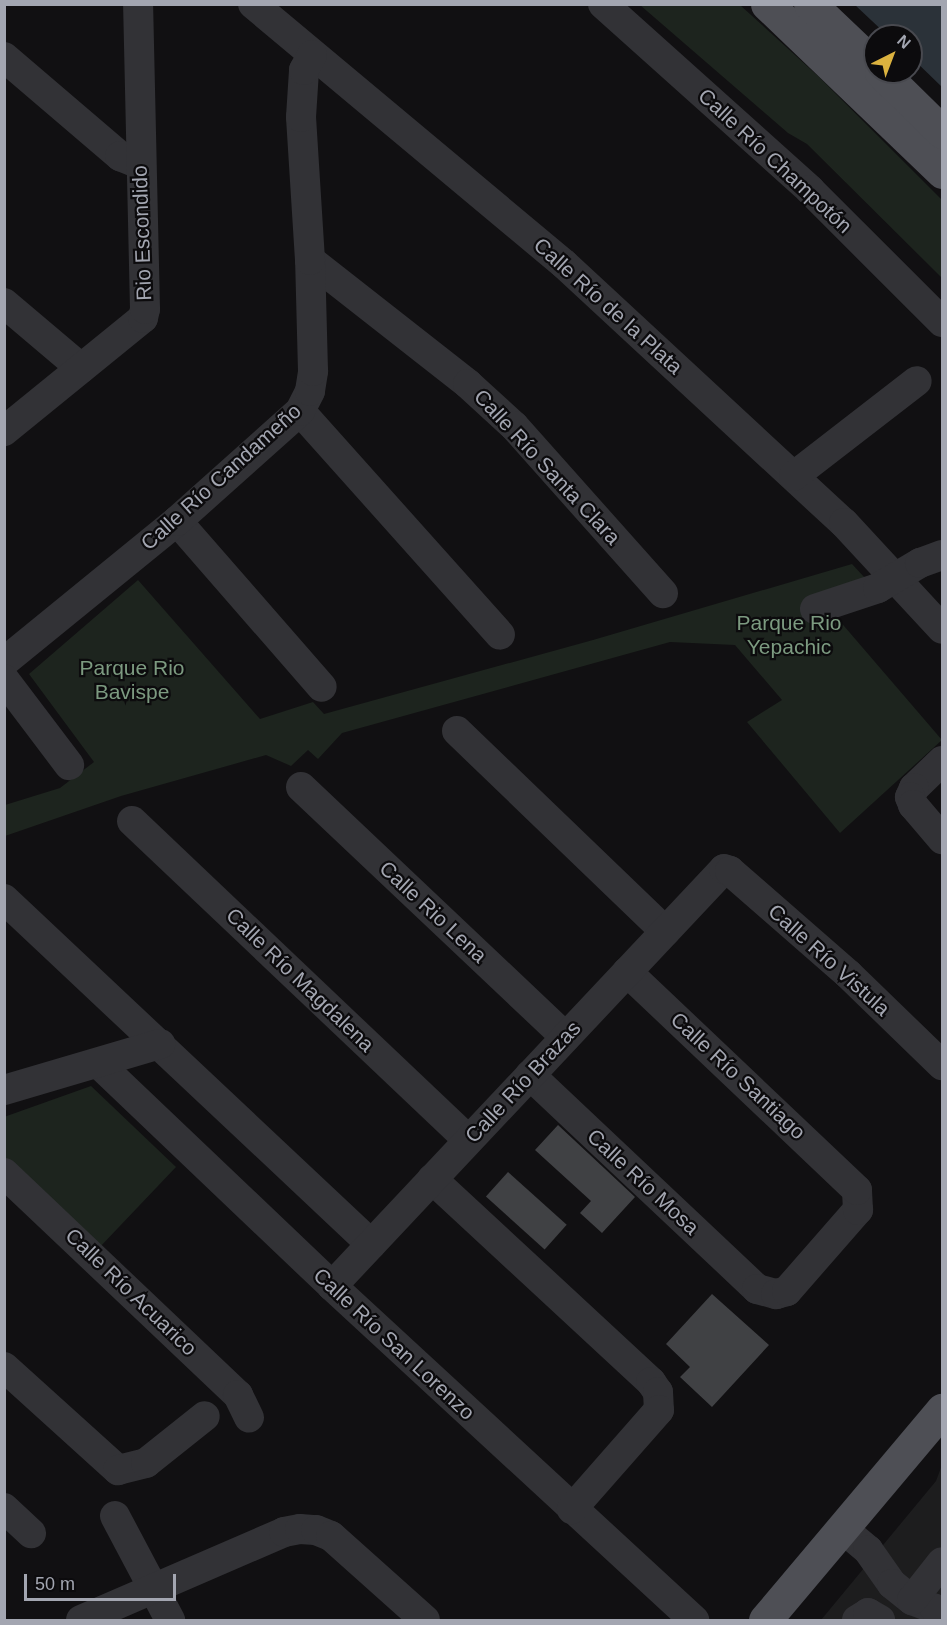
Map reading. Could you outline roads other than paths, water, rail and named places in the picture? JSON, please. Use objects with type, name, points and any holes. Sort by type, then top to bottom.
[{"type":"main road","points":[[767,4],[942,172]]},
{"type":"main road","points":[[810,4],[863,55]]},
{"type":"main road","points":[[893,84],[942,132]]},
{"type":"main road","points":[[765,1620],[942,1410]]},
{"type":"street","name":"Rio Escondido","points":[[4,431],[143,318],[145,309],[138,4]]},
{"type":"street","name":"Calle Río de la Plata","points":[[253,4],[564,264],[844,523],[942,629]]},
{"type":"street","name":"Calle Río Champotón","points":[[603,4],[810,190],[942,322]]},
{"type":"street","name":"Calle Río Candameño","points":[[4,662],[177,521],[300,411],[310,391],[313,371],[310,260],[301,117],[304,69],[312,55]]},
{"type":"street","points":[[4,57],[120,156],[140,164]]},
{"type":"street","name":"Calle Río Santa Clara","points":[[310,260],[468,384],[514,426],[663,593]]},
{"type":"street","points":[[4,303],[81,368]]},
{"type":"street","points":[[794,476],[917,381]]},
{"type":"street","points":[[300,411],[500,635]]},
{"type":"street","points":[[177,521],[322,687]]},
{"type":"street","points":[[814,609],[878,588],[920,563],[942,555]]},
{"type":"street","points":[[4,680],[69,765]]},
{"type":"street","points":[[457,731],[665,931]]},
{"type":"street","points":[[942,761],[914,788],[910,797],[913,805],[942,839]]},
{"type":"street","name":"Calle Rio Lena","points":[[301,787],[565,1037]]},
{"type":"street","name":"Calle Río Magdalena","points":[[132,821],[468,1140]]},
{"type":"street","name":"Calle Río Vistula","points":[[714,879],[723,869],[730,871],[848,974],[942,1065]]},
{"type":"street","name":"Calle Río Brazas","points":[[332,1286],[714,879]]},
{"type":"street","points":[[4,898],[371,1244]]},
{"type":"street","name":"Calle Río Santiago","points":[[627,972],[857,1190],[858,1210],[787,1291],[776,1294],[757,1289]]},
{"type":"street","points":[[4,1090],[160,1044]]},
{"type":"street","name":"Calle Río San Lorenzo","points":[[98,1063],[332,1286],[694,1620]]},
{"type":"street","name":"Calle Río Mosa","points":[[530,1075],[757,1289]]},
{"type":"street","name":"Calle Río Acuarico","points":[[4,1173],[238,1395],[249,1418]]},
{"type":"street","points":[[432,1179],[651,1382],[658,1392],[659,1410],[572,1509]]},
{"type":"street","points":[[4,1367],[118,1470],[146,1463],[205,1416]]},
{"type":"street","points":[[4,1508],[31,1533]]},
{"type":"street","points":[[115,1516],[152,1590],[170,1620]]},
{"type":"street","points":[[81,1620],[284,1532],[300,1529],[316,1530],[331,1536],[424,1620]]},
{"type":"street","points":[[843,1529],[868,1550],[892,1584],[912,1599],[934,1609],[942,1616]]},
{"type":"street","points":[[912,1599],[942,1562]]},
{"type":"street","points":[[857,1620],[868,1613],[880,1620]]},
{"type":"park label","name":"Parque Rio Yepachic","points":[[789,635]]},
{"type":"park label","name":"Parque Rio Bavispe","points":[[132,680]]}]
